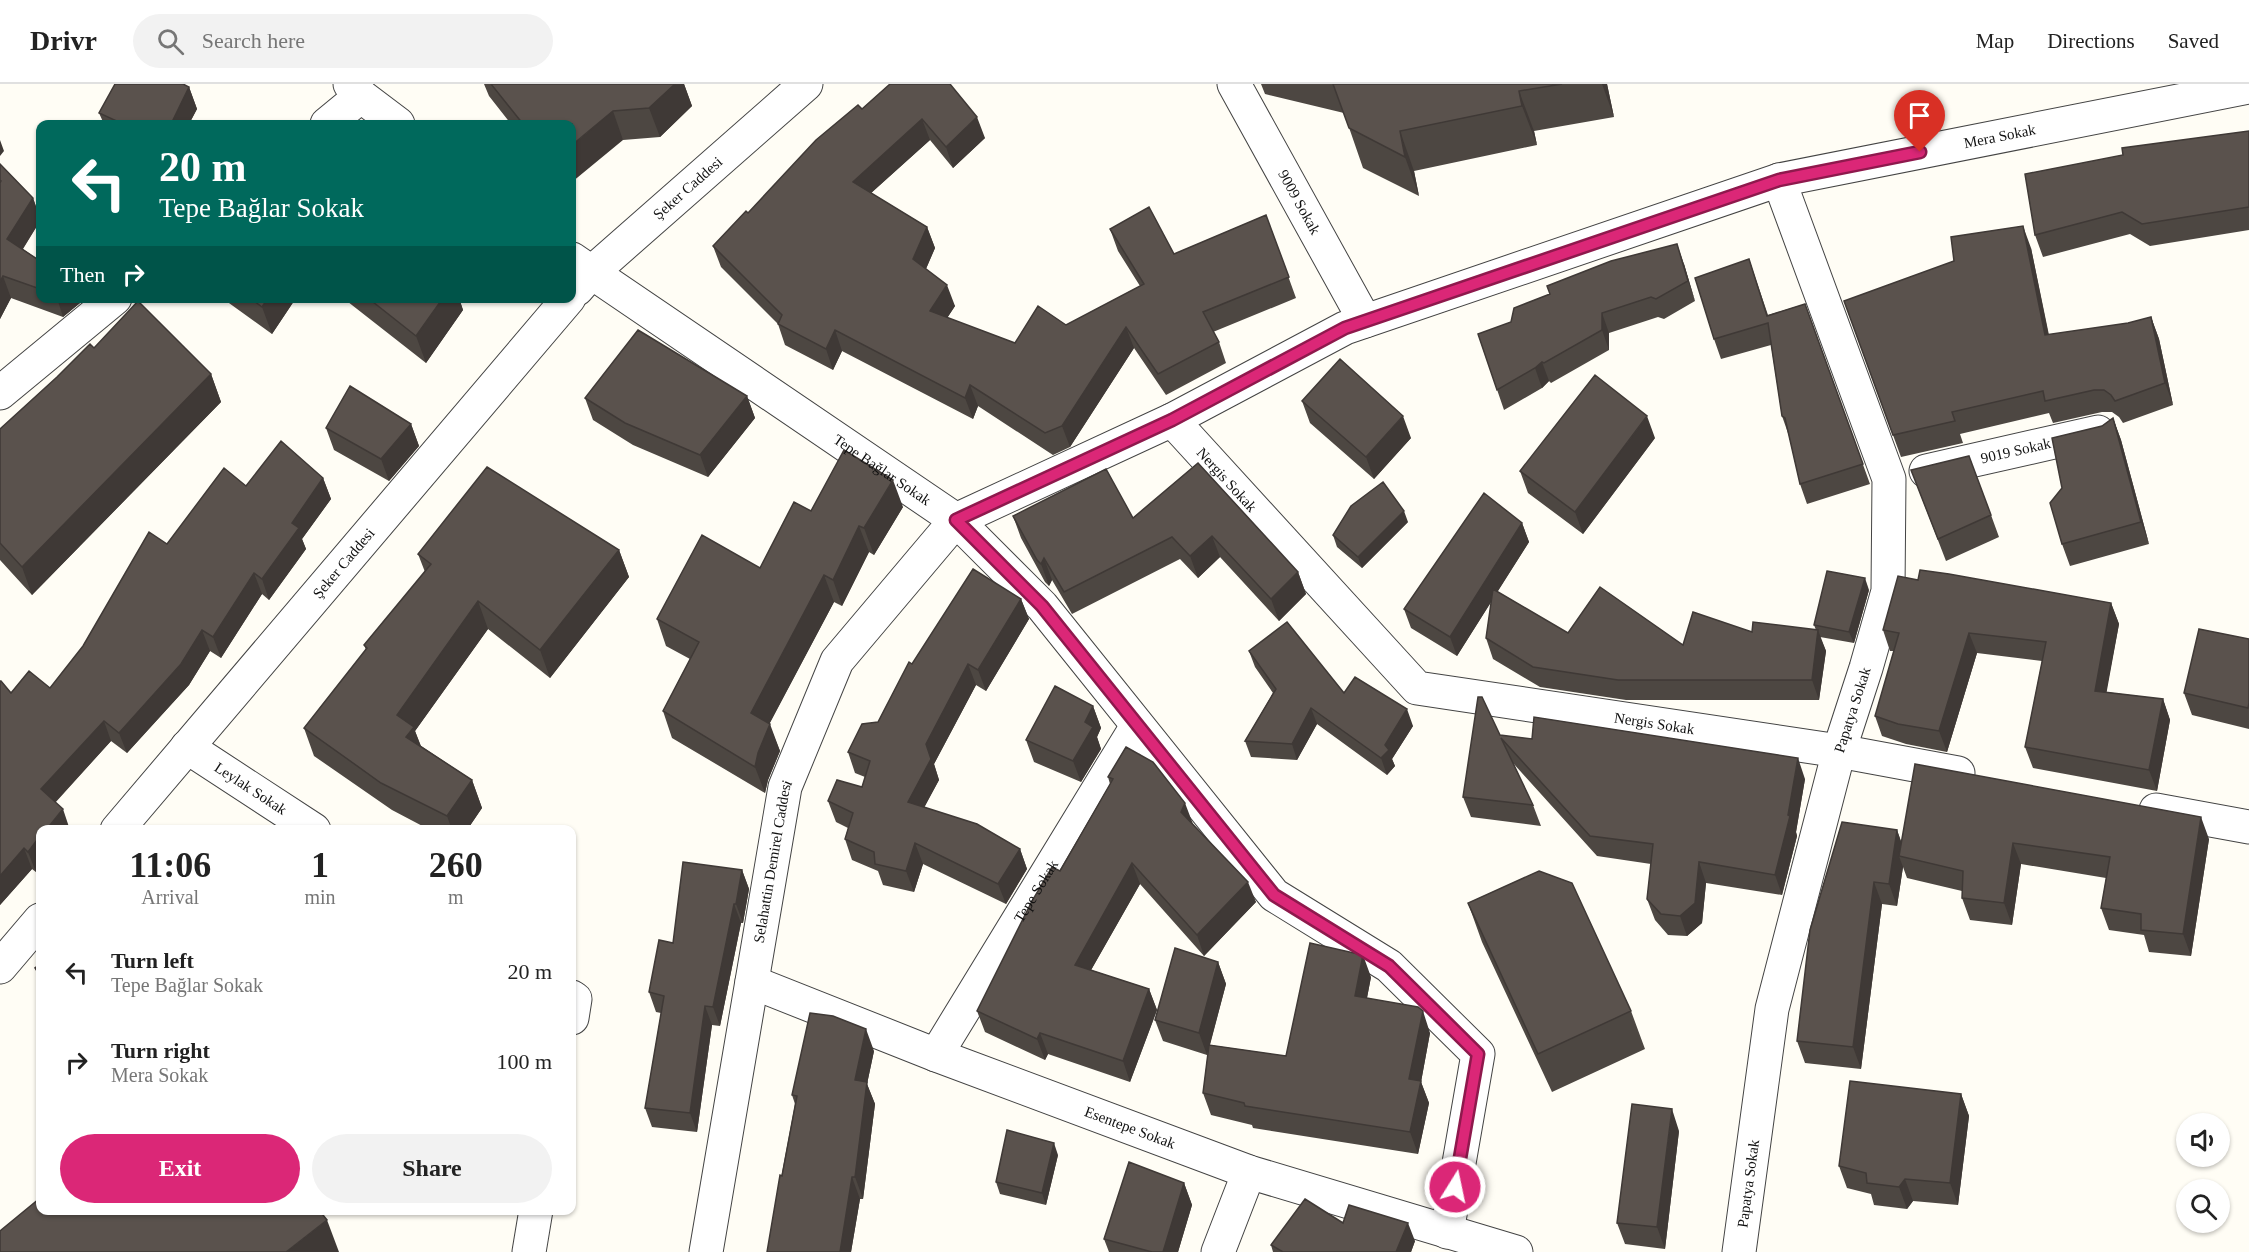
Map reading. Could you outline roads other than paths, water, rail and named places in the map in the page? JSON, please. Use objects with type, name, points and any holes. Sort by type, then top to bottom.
[{"type":"street","name":"Şeker Caddesi","points":[[576,282],[806,84]]},
{"type":"street","name":"9009 Sokak","points":[[1234,84],[1365,321]]},
{"type":"street","name":"Mera Sokak","points":[[956,520],[1172,420],[1345,328],[1779,180],[2249,87]]},
{"type":"street","points":[[330,120],[356,90],[393,120]]},
{"type":"street","name":"Papatya Sokak","points":[[1739,1252],[1772,1009],[1839,751],[1888,591],[1889,479],[1779,180]]},
{"type":"street","name":"Tepe Bağlar Sokak","points":[[576,282],[956,520],[1042,606],[1274,895],[1389,966],[1478,1054],[1448,1232]]},
{"type":"street","points":[[0,393],[109,303]]},
{"type":"street","name":"Şeker Caddesi","points":[[121,825],[558,303]]},
{"type":"street","name":"Nergis Sokak","points":[[1172,420],[1417,688],[1839,751],[1991,779]]},
{"type":"street","name":"9019 Sokak","points":[[1889,479],[2106,430]]},
{"type":"street","name":"Selahattin Demirel Caddesi","points":[[706,1252],[785,787],[837,661],[956,520]]},
{"type":"street","name":"Tepe Sokak","points":[[936,1055],[1137,726]]},
{"type":"street","name":"Leylak Sokak","points":[[187,747],[306,825]]},
{"type":"street","points":[[2132,806],[2249,827]]},
{"type":"street","points":[[0,967],[36,925]]},
{"type":"street","name":"Esentepe Sokak","points":[[752,982],[936,1055],[1249,1172],[1516,1252]]},
{"type":"street","points":[[1218,1252],[1249,1172]]},
{"type":"street","points":[[529,1252],[535,1215]]}]
